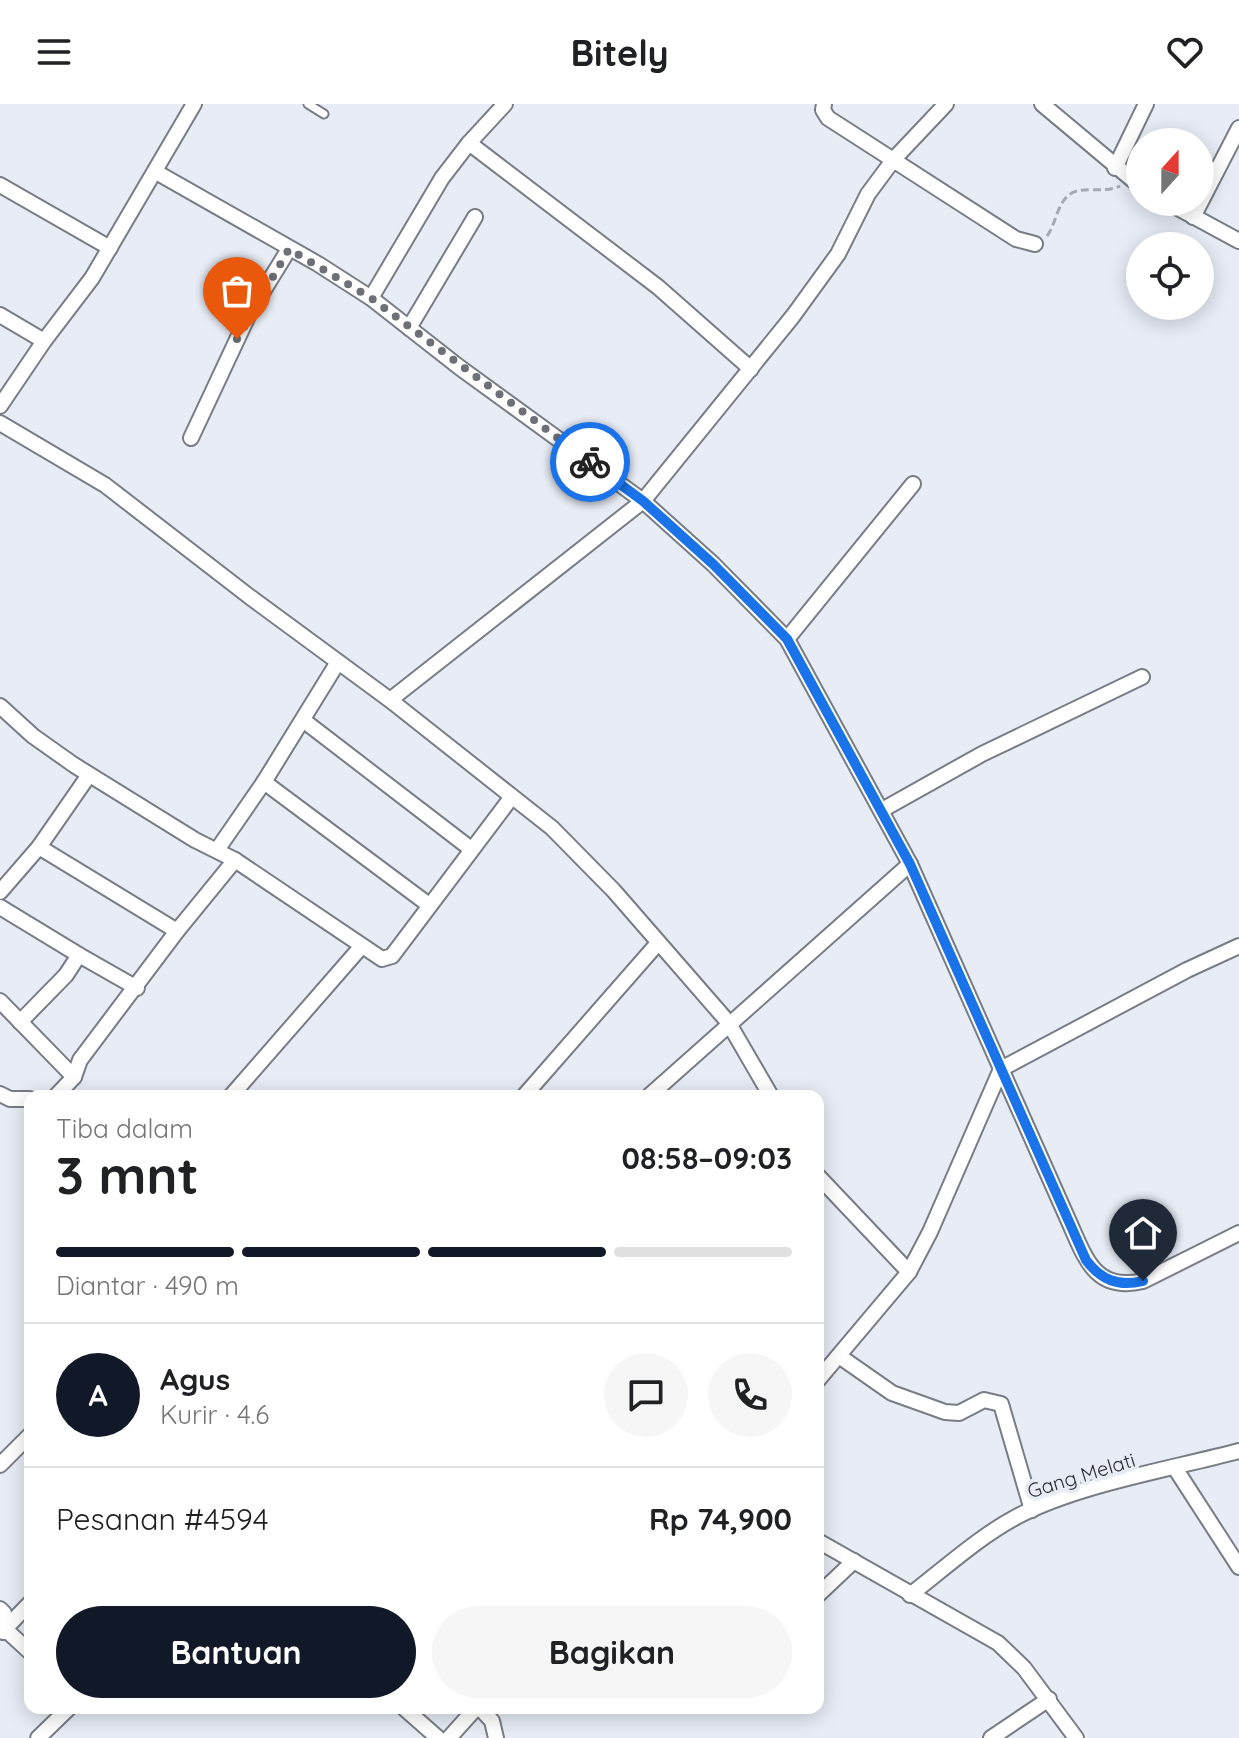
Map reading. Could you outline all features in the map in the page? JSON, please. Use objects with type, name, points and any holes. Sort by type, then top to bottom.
[{"type":"street","points":[[0,406],[92,278],[194,104]]},
{"type":"street","points":[[371,298],[442,178],[505,104]]},
{"type":"street","points":[[824,104],[828,118],[1016,239],[1035,244]]},
{"type":"street","points":[[390,700],[643,501],[751,369],[838,254],[868,194],[894,159],[946,104]]},
{"type":"street","points":[[1042,104],[1126,176]]},
{"type":"street","points":[[1115,168],[1146,104]]},
{"type":"street","points":[[1239,128],[1193,217],[1239,241]]},
{"type":"street","points":[[469,143],[658,287],[751,369]]},
{"type":"street","points":[[156,172],[371,298],[643,501],[713,564],[787,639],[910,864],[1086,1260],[1097,1274],[1113,1283],[1127,1285],[1143,1281],[1239,1233]]},
{"type":"street","points":[[0,185],[110,248]]},
{"type":"street","points":[[409,328],[475,217]]},
{"type":"street","points":[[191,438],[249,314],[289,249]]},
{"type":"street","points":[[0,315],[44,341]]},
{"type":"street","points":[[0,423],[105,485],[390,700],[552,828],[614,891],[728,1022],[768,1090]]},
{"type":"street","points":[[787,639],[913,484]]},
{"type":"street","points":[[217,850],[264,782],[338,662]]},
{"type":"street","points":[[882,810],[982,754],[1142,677]]},
{"type":"street","points":[[0,706],[33,736],[89,775],[195,840],[235,860],[376,958],[387,959],[511,798]]},
{"type":"street","points":[[303,720],[471,849]]},
{"type":"street","points":[[0,892],[39,847],[89,775]]},
{"type":"street","points":[[264,782],[429,905]]},
{"type":"street","points":[[39,847],[177,931]]},
{"type":"street","points":[[62,1090],[74,1077],[80,1060],[177,931],[235,860]]},
{"type":"street","points":[[655,1090],[728,1022],[800,965],[862,904],[910,864]]},
{"type":"street","points":[[0,907],[137,988]]},
{"type":"street","points":[[529,1090],[658,943]]},
{"type":"street","points":[[824,1373],[909,1272],[930,1232],[1001,1069],[1187,970],[1239,946]]},
{"type":"street","points":[[236,1090],[361,947]]},
{"type":"street","points":[[20,1022],[66,975],[79,955]]},
{"type":"street","points":[[0,1001],[74,1077]]},
{"type":"street","points":[[0,1094],[10,1099],[24,1099]]},
{"type":"street","points":[[824,1182],[909,1272]]},
{"type":"street","points":[[839,1356],[898,1396],[945,1412],[959,1413],[984,1400],[1001,1404],[1032,1510]]},
{"type":"street","points":[[0,1465],[24,1441]]},
{"type":"street","name":"Gang Melati","points":[[910,1595],[991,1534],[1032,1510],[1106,1484],[1239,1451]]},
{"type":"street","points":[[1175,1468],[1239,1567]]},
{"type":"street","points":[[824,1544],[998,1643],[1024,1668],[1076,1738]]},
{"type":"street","points":[[824,1589],[854,1561]]},
{"type":"street","points":[[0,1609],[4,1613],[3,1632]]},
{"type":"street","points":[[3,1632],[24,1609]]},
{"type":"street","points":[[3,1632],[24,1648]]},
{"type":"street","points":[[994,1737],[1049,1699]]},
{"type":"street","points":[[38,1738],[63,1714]]},
{"type":"street","points":[[411,1714],[438,1738]]},
{"type":"street","points":[[449,1738],[472,1714]]},
{"type":"street","points":[[484,1714],[492,1721],[496,1738]]},
{"type":"lane","points":[[308,104],[324,114]]},
{"type":"path","points":[[1035,244],[1050,232],[1069,195],[1079,191],[1109,192],[1126,186]]},
{"type":"way so far","points":[[237,339],[289,249],[371,298],[459,367],[590,462]]},
{"type":"route","points":[[590,462],[643,501],[713,564],[787,639],[910,864],[1086,1260],[1097,1274],[1113,1283],[1127,1285],[1143,1281]]}]
